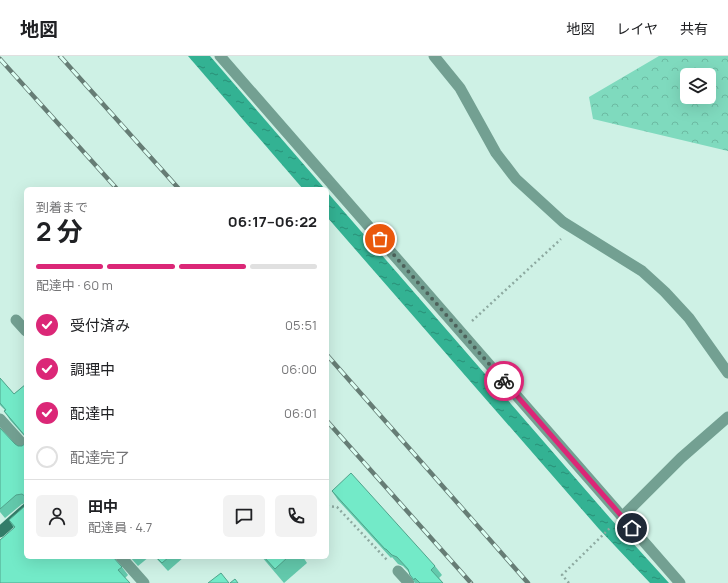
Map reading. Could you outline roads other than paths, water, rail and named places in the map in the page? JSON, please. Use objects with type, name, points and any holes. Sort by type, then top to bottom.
[{"type":"main road","points":[[0,532],[24,511]]},
{"type":"street","points":[[220,56],[680,583]]},
{"type":"street","points":[[434,56],[460,88],[496,153],[516,179],[563,222],[642,271],[665,292],[689,318],[728,373]]},
{"type":"street","points":[[16,320],[24,329]]},
{"type":"street","points":[[622,517],[681,458],[728,417]]},
{"type":"street","points":[[0,419],[24,446]]},
{"type":"street","points":[[123,559],[144,583]]},
{"type":"street","points":[[398,571],[409,583]]},
{"type":"water","points":[[188,56],[210,56],[323,187],[301,187]]},
{"type":"water","points":[[329,194],[610,518],[669,583],[650,583],[599,529],[329,219]]},
{"type":"railway","points":[[60,56],[177,187]]},
{"type":"railway","points":[[0,59],[115,187]]},
{"type":"railway","points":[[329,357],[528,583]]},
{"type":"railway","points":[[329,423],[471,583]]}]
